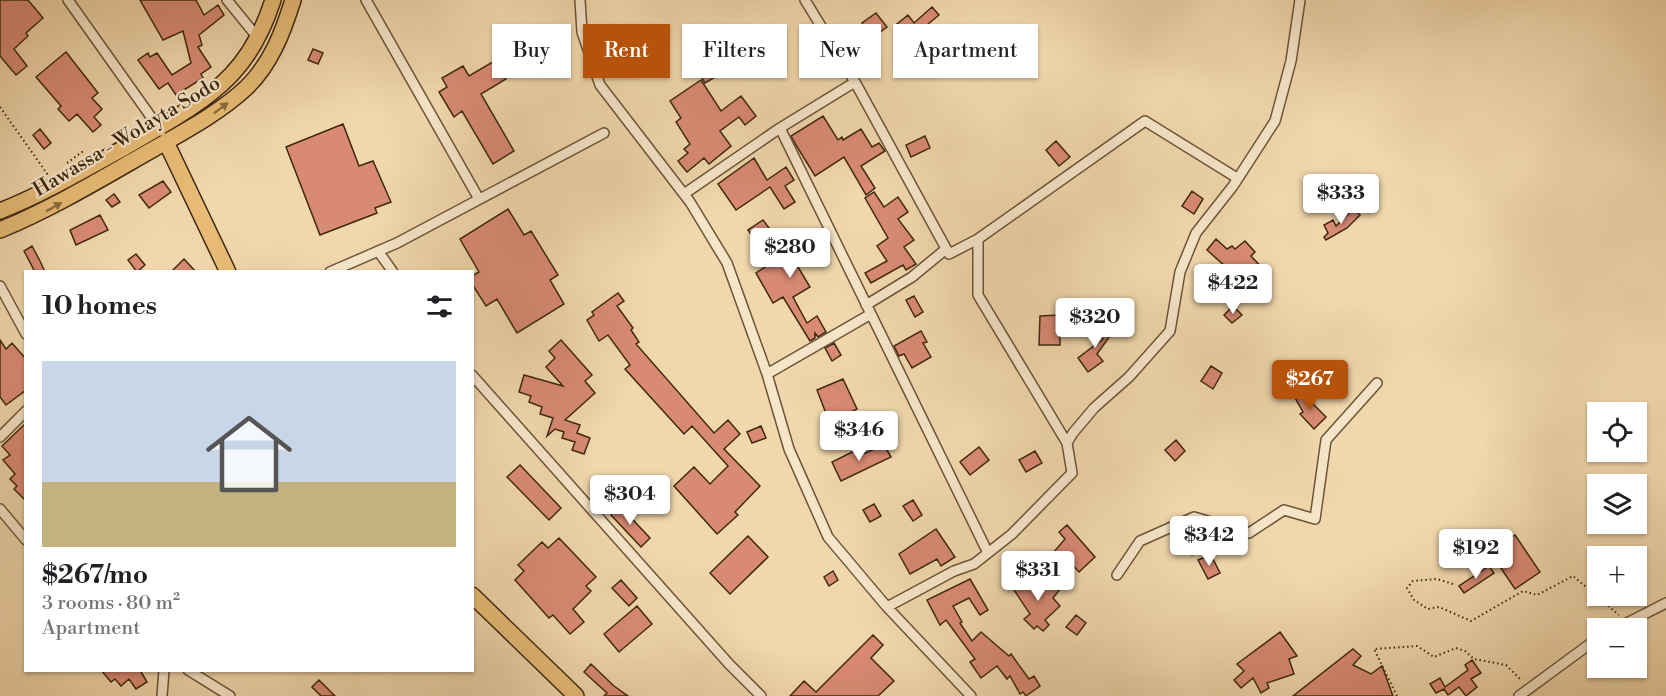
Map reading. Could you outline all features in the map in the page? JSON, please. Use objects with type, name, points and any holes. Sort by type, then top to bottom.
[{"type":"main road","name":"Hawassa - Wolayta Sodo","points":[[0,230],[46,211],[162,135],[231,75],[258,38],[273,0]]},
{"type":"main road","name":"Hawassa - Wolayta Sodo","points":[[0,211],[37,197],[94,164],[218,111],[247,87],[270,58],[284,30],[293,0]]},
{"type":"main road","points":[[162,135],[227,270]]},
{"type":"main road","points":[[474,597],[576,696]]},
{"type":"street","points":[[68,0],[162,135]]},
{"type":"street","points":[[227,0],[258,38]]},
{"type":"street","points":[[366,0],[479,199]]},
{"type":"street","points":[[580,0],[582,33],[600,85],[684,194],[715,239],[727,263],[767,374],[789,448],[828,537],[887,607],[970,696]]},
{"type":"street","points":[[805,0],[855,82],[949,254],[978,239],[1145,121],[1237,178]]},
{"type":"street","points":[[1067,443],[1094,408],[1130,377],[1170,330],[1180,272],[1196,233],[1237,178],[1275,121],[1291,61],[1300,0]]},
{"type":"street","points":[[684,194],[780,128],[855,82]]},
{"type":"street","points":[[780,128],[988,553]]},
{"type":"street","points":[[335,270],[378,251],[604,133]]},
{"type":"street","points":[[887,607],[954,571],[974,564],[1012,534],[1072,473],[1067,443],[978,295],[978,239]]},
{"type":"street","points":[[866,305],[912,277],[946,249]]},
{"type":"street","points":[[378,251],[392,270]]},
{"type":"street","points":[[0,286],[24,330]]},
{"type":"street","points":[[767,374],[871,314]]},
{"type":"street","points":[[474,377],[729,664],[761,696]]},
{"type":"street","points":[[1117,575],[1140,541],[1194,517],[1249,533],[1284,510],[1315,519],[1326,440],[1377,383]]},
{"type":"street","points":[[0,437],[24,413]]},
{"type":"street","points":[[0,510],[24,538]]},
{"type":"street","points":[[1637,618],[1666,603]]},
{"type":"street","points":[[1519,696],[1587,646]]},
{"type":"street","points":[[162,696],[164,672]]},
{"type":"street","points":[[191,672],[230,696]]},
{"type":"path","points":[[0,107],[49,176],[57,170]]},
{"type":"path","points":[[65,164],[82,152],[94,164]]},
{"type":"path","points":[[1453,584],[1437,579],[1413,580],[1407,588],[1414,600],[1428,609],[1439,607],[1471,621],[1523,591],[1537,595],[1573,576],[1621,618]]},
{"type":"path","points":[[1397,696],[1374,649],[1417,646],[1434,657],[1456,648],[1465,651],[1474,659],[1506,665],[1531,687]]},
{"type":"building","points":[[0,0],[28,0],[43,18],[26,33],[28,36],[14,49],[27,66],[16,75],[0,56]]},
{"type":"building","points":[[140,0],[196,0],[204,15],[218,5],[224,15],[199,35],[202,45],[198,47],[211,67],[201,74],[203,78],[176,95],[168,83],[159,89],[138,60],[148,53],[150,57],[157,53],[172,75],[191,63],[183,31],[163,40]]},
{"type":"building","points":[[932,7],[939,15],[928,24],[897,24],[908,15],[914,23]]},
{"type":"building","points":[[876,13],[887,27],[881,31],[881,24],[862,23]]},
{"type":"building","points":[[313,49],[323,53],[318,64],[308,60]]},
{"type":"building","points":[[66,52],[98,93],[92,98],[102,109],[94,117],[101,125],[93,132],[77,114],[69,121],[58,109],[61,106],[36,77]]},
{"type":"building","points":[[492,62],[492,78],[506,79],[481,94],[514,151],[493,164],[462,111],[454,117],[439,92],[447,87],[442,78],[463,66],[469,76]]},
{"type":"building","points":[[702,78],[714,78],[705,83]]},
{"type":"building","points":[[701,80],[721,111],[741,96],[756,116],[745,125],[739,117],[720,131],[731,146],[709,164],[704,158],[687,172],[678,161],[688,153],[684,149],[690,144],[676,122],[681,118],[670,101]]},
{"type":"building","points":[[823,116],[838,140],[842,137],[843,140],[861,129],[872,147],[879,143],[885,151],[861,166],[875,188],[866,195],[844,157],[815,176],[791,136]]},
{"type":"building","points":[[343,124],[359,166],[373,161],[391,202],[375,208],[377,213],[320,235],[286,147]]},
{"type":"building","points":[[40,129],[51,143],[44,149],[33,135]]},
{"type":"building","points":[[925,136],[930,148],[911,157],[906,145]]},
{"type":"building","points":[[1056,141],[1070,157],[1059,166],[1046,150]]},
{"type":"building","points":[[754,158],[767,180],[786,167],[794,180],[785,186],[795,202],[784,209],[770,187],[736,210],[718,184]]},
{"type":"building","points":[[163,181],[171,192],[149,208],[139,195]]},
{"type":"building","points":[[1192,191],[1203,199],[1194,214],[1182,206]]},
{"type":"building","points":[[874,192],[884,207],[898,197],[908,212],[898,219],[914,240],[904,247],[916,264],[906,270],[903,265],[871,283],[865,273],[887,261],[877,246],[888,238],[865,198]]},
{"type":"building","points":[[114,194],[120,202],[112,207],[106,200]]},
{"type":"building","points":[[508,209],[524,235],[531,231],[558,275],[550,280],[564,304],[517,333],[497,299],[486,306],[474,287],[474,275],[479,272],[460,239]]},
{"type":"building","points":[[1353,209],[1360,215],[1347,228],[1326,240],[1324,237],[1328,233],[1324,225],[1333,220],[1336,226]]},
{"type":"building","points":[[100,215],[108,230],[76,245],[70,230]]},
{"type":"building","points":[[763,220],[769,228],[753,238],[748,230]]},
{"type":"building","points":[[800,231],[816,256],[798,267],[810,287],[793,297],[807,323],[817,316],[826,332],[818,337],[815,333],[815,338],[810,341],[783,297],[773,303],[756,273],[768,265],[764,257]]},
{"type":"building","points":[[1216,239],[1227,249],[1232,246],[1235,249],[1245,241],[1255,252],[1251,256],[1267,273],[1256,284],[1242,269],[1236,276],[1207,250]]},
{"type":"building","points":[[32,246],[44,270],[34,270],[24,251]]},
{"type":"building","points":[[136,254],[145,265],[136,270],[128,260]]},
{"type":"building","points":[[184,259],[194,270],[173,270]]},
{"type":"building","points":[[618,293],[624,301],[617,306],[633,328],[631,330],[639,342],[636,344],[714,433],[728,420],[740,434],[724,449],[760,486],[735,512],[738,515],[717,534],[674,486],[694,467],[710,484],[728,466],[692,426],[684,434],[625,369],[630,365],[608,335],[599,341],[587,320],[594,315],[592,312]]},
{"type":"building","points":[[914,296],[923,312],[915,317],[906,300]]},
{"type":"building","points":[[1233,306],[1242,315],[1232,323],[1224,315]]},
{"type":"building","points":[[1060,315],[1060,345],[1039,345],[1040,316]]},
{"type":"building","points":[[1098,323],[1112,333],[1097,354],[1103,361],[1088,372],[1078,358],[1103,339],[1092,331]]},
{"type":"building","points":[[921,331],[927,342],[923,343],[931,357],[912,368],[904,354],[899,356],[894,346]]},
{"type":"building","points":[[0,340],[6,349],[12,343],[24,357],[24,392],[6,405],[0,397]]},
{"type":"building","points":[[561,340],[592,375],[585,381],[595,393],[565,420],[580,425],[577,433],[590,438],[584,454],[572,450],[575,442],[562,438],[564,432],[555,429],[547,436],[553,418],[540,414],[542,407],[529,402],[531,396],[519,392],[524,375],[563,386],[546,367],[555,358],[549,351]]},
{"type":"building","points":[[834,343],[841,355],[832,361],[825,348]]},
{"type":"building","points":[[1211,366],[1222,373],[1213,389],[1201,381]]},
{"type":"building","points":[[843,379],[857,409],[830,424],[817,390]]},
{"type":"building","points":[[1301,392],[1326,417],[1314,429],[1300,414],[1303,412],[1294,396]]},
{"type":"building","points":[[24,425],[24,499],[14,489],[17,486],[10,479],[15,474],[3,460],[10,455],[2,446]]},
{"type":"building","points":[[761,426],[766,438],[752,443],[747,432]]},
{"type":"building","points":[[1176,440],[1185,451],[1175,461],[1165,450]]},
{"type":"building","points":[[884,445],[891,457],[841,481],[832,462],[860,448],[863,454]]},
{"type":"building","points":[[979,447],[989,460],[970,475],[960,462]]},
{"type":"building","points":[[1035,451],[1042,463],[1026,472],[1019,460]]},
{"type":"building","points":[[520,465],[561,508],[549,520],[507,477]]},
{"type":"building","points":[[913,500],[922,515],[913,521],[903,506]]},
{"type":"building","points":[[874,504],[881,516],[870,522],[863,510]]},
{"type":"building","points":[[620,506],[650,538],[641,547],[611,515]]},
{"type":"building","points":[[1067,525],[1095,557],[1079,572],[1067,559],[1059,568],[1048,559],[1065,539],[1059,532]]},
{"type":"building","points":[[936,529],[955,557],[941,566],[937,559],[910,574],[899,554]]},
{"type":"building","points":[[1192,531],[1204,542],[1192,555],[1180,544]]},
{"type":"building","points":[[1515,535],[1540,572],[1515,589],[1490,552]]},
{"type":"building","points":[[748,536],[768,557],[730,594],[710,573]]},
{"type":"building","points":[[559,538],[596,577],[586,586],[591,591],[573,609],[584,622],[570,634],[553,615],[549,618],[515,580],[524,571],[518,565],[542,542],[548,548]]},
{"type":"building","points":[[1211,555],[1220,573],[1208,579],[1198,560]]},
{"type":"building","points":[[1489,566],[1494,573],[1464,593],[1459,586]]},
{"type":"building","points":[[833,571],[838,580],[829,586],[824,577]]},
{"type":"building","points":[[1033,576],[1042,590],[1050,580],[1061,588],[1053,598],[1060,606],[1045,620],[1049,625],[1043,631],[1037,626],[1034,629],[1024,619],[1030,614],[1014,590]]},
{"type":"building","points":[[970,579],[988,610],[980,615],[969,598],[953,606],[962,622],[960,623],[972,641],[981,632],[1009,656],[1011,654],[1029,679],[1034,676],[1040,686],[1026,696],[1023,692],[1020,694],[1010,676],[1007,679],[997,666],[981,678],[970,662],[975,659],[946,620],[940,625],[927,600]]},
{"type":"building","points":[[621,580],[637,598],[629,606],[612,588]]},
{"type":"building","points":[[637,606],[652,624],[619,652],[604,634]]},
{"type":"building","points":[[1076,615],[1086,623],[1077,635],[1066,627]]},
{"type":"building","points":[[1280,632],[1297,656],[1289,659],[1294,674],[1267,683],[1269,688],[1261,693],[1253,678],[1241,688],[1234,680],[1244,671],[1237,664]]},
{"type":"building","points":[[873,635],[883,645],[871,658],[894,681],[878,696],[790,696],[804,681],[816,692]]},
{"type":"building","points":[[1353,649],[1361,656],[1353,665],[1371,674],[1382,666],[1393,696],[1293,696]]},
{"type":"building","points":[[1472,660],[1481,673],[1471,679],[1477,687],[1466,696],[1459,687],[1448,695],[1444,689],[1436,693],[1430,684],[1440,678],[1445,687],[1468,670],[1465,665]]},
{"type":"building","points":[[591,664],[628,696],[604,696],[607,693],[584,672]]},
{"type":"building","points":[[103,672],[141,672],[147,682],[136,689],[129,679],[121,686],[115,679],[111,682]]},
{"type":"building","points":[[319,680],[335,696],[321,696],[312,687]]}]
